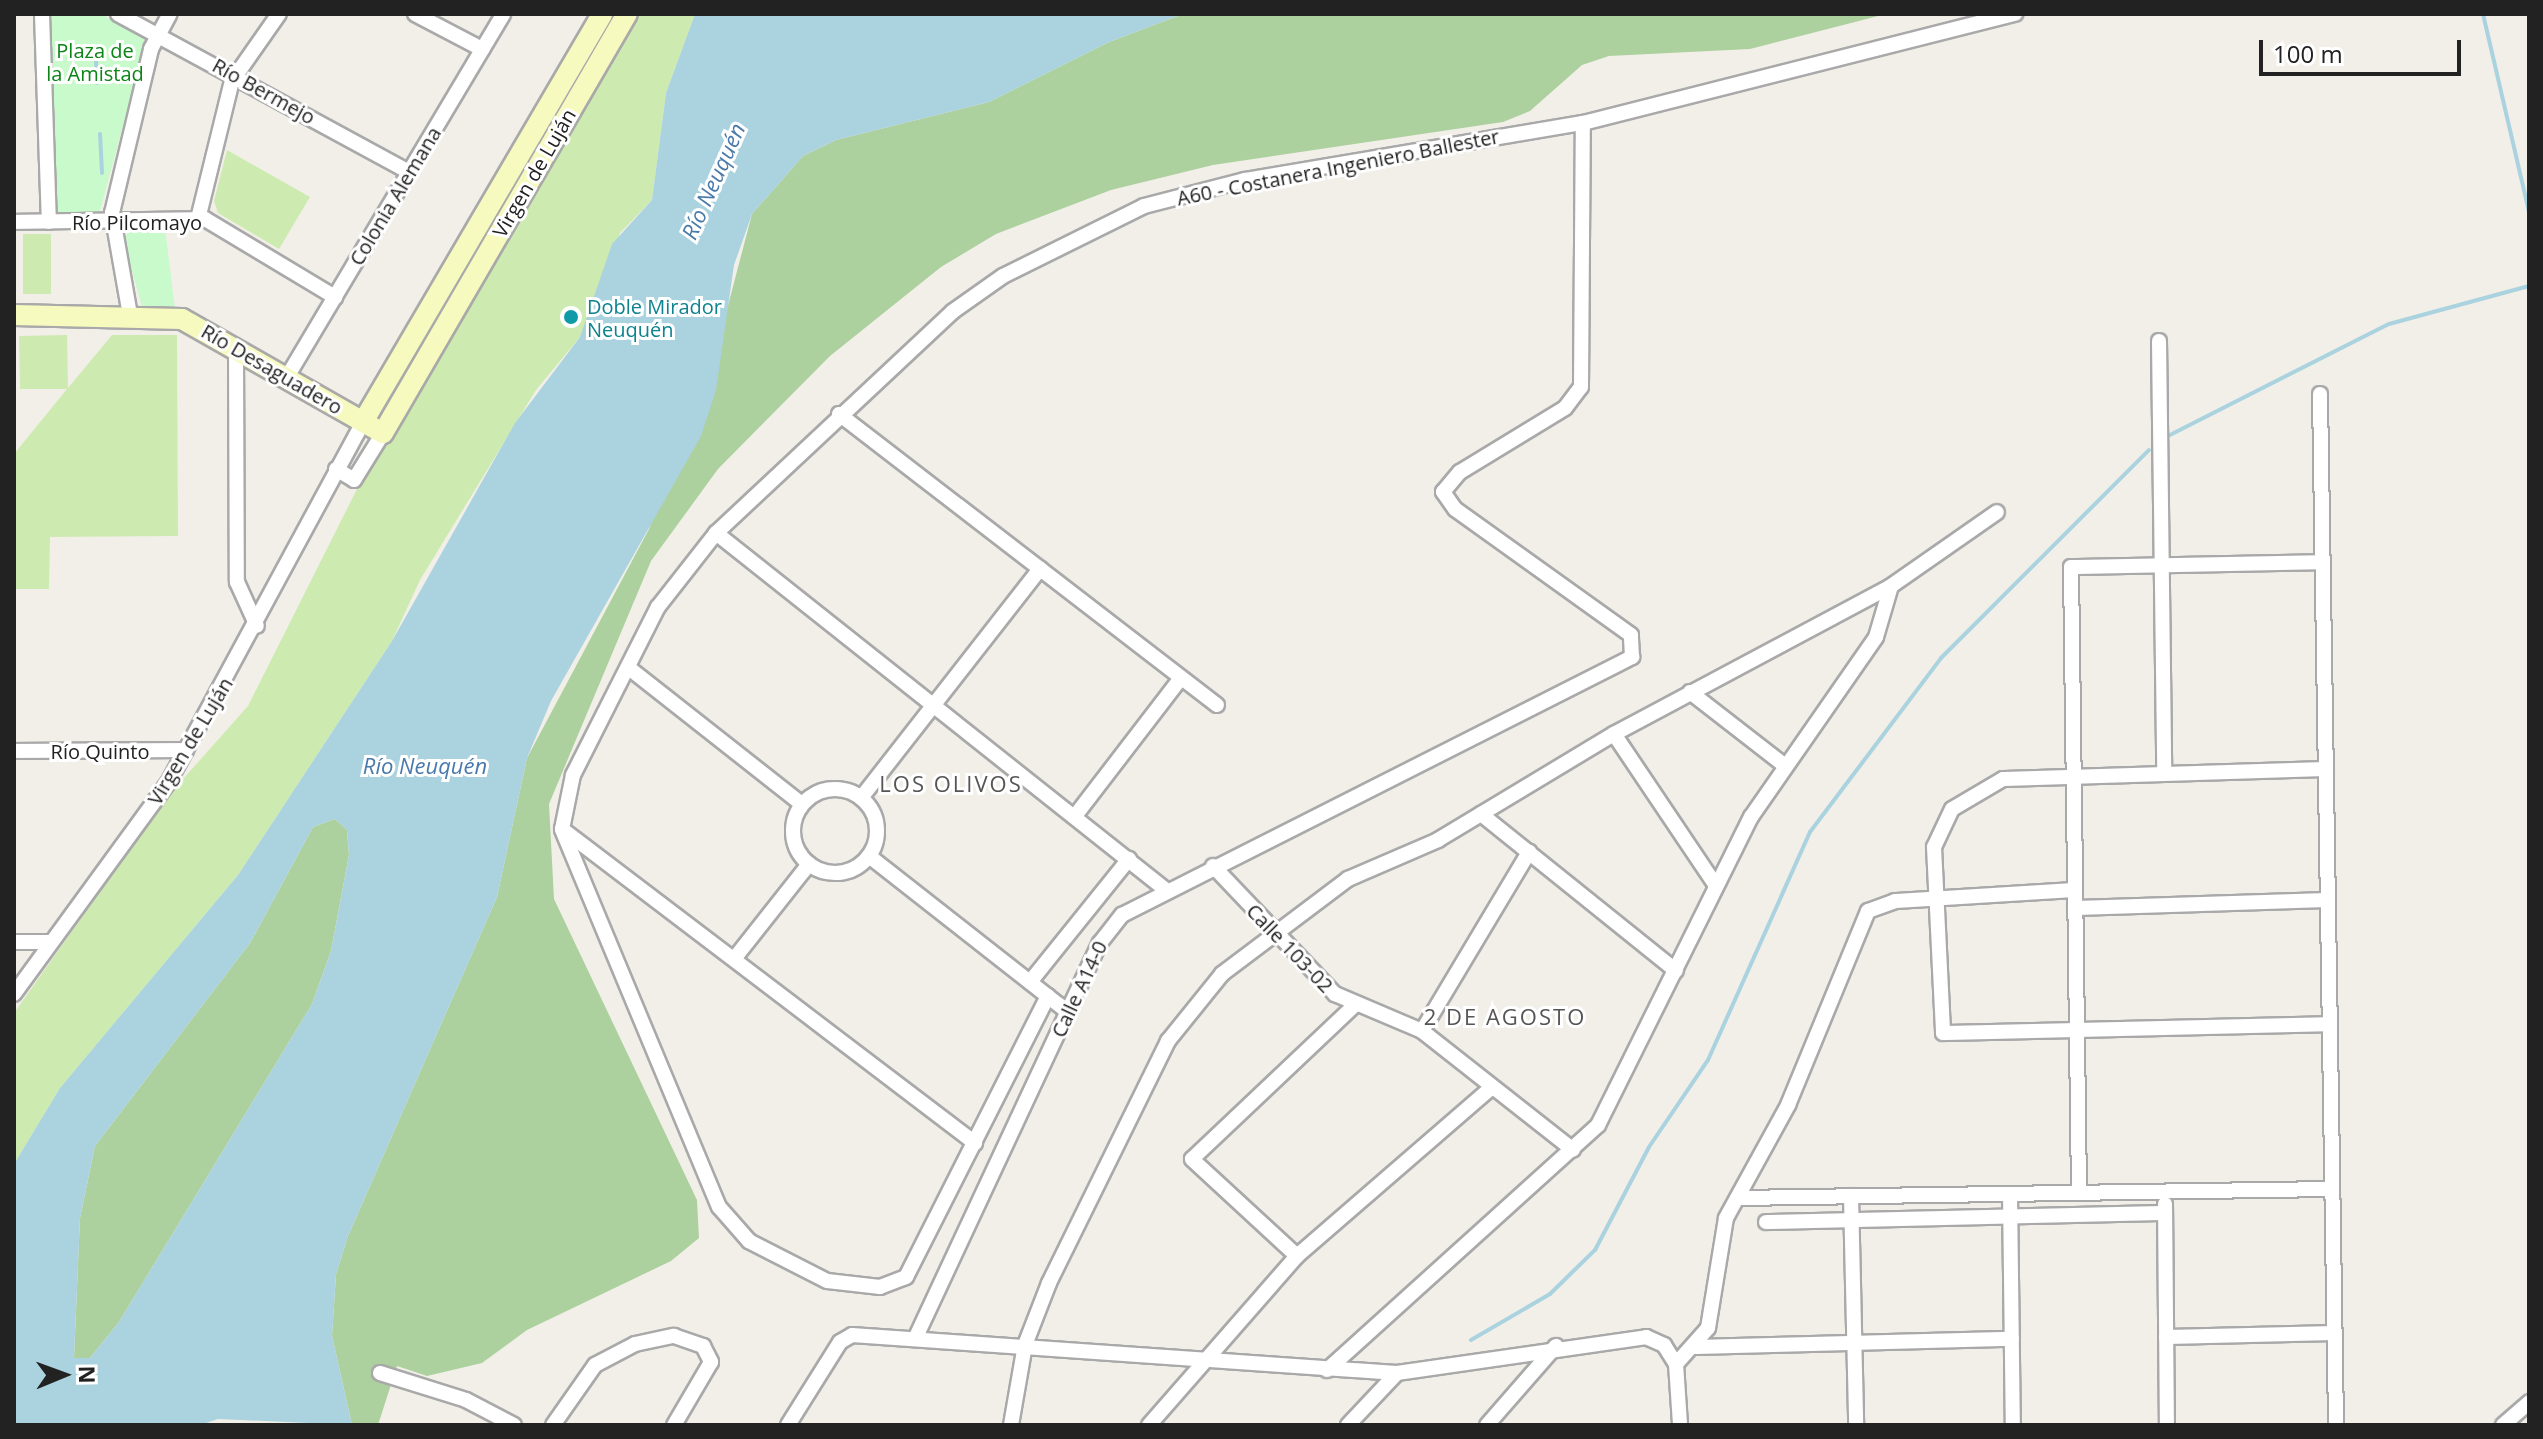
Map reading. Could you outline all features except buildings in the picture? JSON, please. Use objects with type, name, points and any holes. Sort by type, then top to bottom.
[{"type":"street","points":[[42,14],[49,222]]},
{"type":"street","name":"Río Bermejo","points":[[118,14],[158,32],[409,172]]},
{"type":"street","points":[[130,315],[112,222],[158,32],[170,14]]},
{"type":"street","points":[[198,219],[234,74],[279,14]]},
{"type":"street","points":[[415,14],[482,49]]},
{"type":"street","name":"Colonia Alemana","points":[[287,377],[503,14]]},
{"type":"street","name":"Virgen de Luján","points":[[14,994],[186,750],[257,626],[336,469],[602,14]]},
{"type":"street","name":"Virgen de Luján","points":[[336,469],[354,480],[627,14]]},
{"type":"street","name":"A60 - Costanera Ingeniero Ballester","points":[[562,829],[573,775],[671,584],[716,533],[909,346],[990,285],[1144,206],[1245,180],[1583,123],[2015,14]]},
{"type":"street","name":"Calle A14-0","points":[[915,1339],[1109,927],[1166,890],[1632,657],[1631,635],[1455,509],[1443,492],[1460,472],[1565,408],[1581,387],[1583,123]]},
{"type":"street","name":"Río Pilcomayo","points":[[14,222],[198,219],[335,297]]},
{"type":"street","name":"Río Desaguadero","points":[[14,315],[130,315],[182,319],[383,433]]},
{"type":"street","points":[[2159,341],[2164,772]]},
{"type":"street","points":[[236,347],[237,582],[257,626]]},
{"type":"street","points":[[2320,394],[2336,1425]]},
{"type":"street","points":[[839,414],[1217,705]]},
{"type":"street","points":[[1011,1425],[1025,1345],[1168,1041],[1202,995],[1273,933],[1348,879],[1481,814],[1614,734],[1891,586],[1997,512]]},
{"type":"street","points":[[716,533],[1166,890]]},
{"type":"street","points":[[2079,1193],[2071,567],[2323,562]]},
{"type":"street","points":[[861,798],[1040,569]]},
{"type":"street","points":[[1327,1370],[1573,1150],[1610,1105],[1716,886],[1784,765],[1876,637],[1891,586]]},
{"type":"street","points":[[629,668],[802,804]]},
{"type":"street","points":[[1075,816],[1181,678]]},
{"type":"street","points":[[1690,692],[1784,765]]},
{"type":"street","points":[[1614,734],[1716,886]]},
{"type":"street","name":"Río Quinto","points":[[14,751],[186,750]]},
{"type":"street","points":[[2326,769],[2073,774],[2003,779],[1952,809],[1936,833],[1943,1033],[2077,1027],[2330,1024]]},
{"type":"street","points":[[826,789],[861,798],[877,828],[869,856],[834,873],[809,864],[794,842],[802,804],[826,789]]},
{"type":"street","points":[[1481,814],[1676,971]]},
{"type":"street","points":[[562,829],[975,1143]]},
{"type":"street","points":[[562,829],[705,1181],[749,1241],[827,1281],[892,1283],[916,1266],[1048,996]]},
{"type":"street","points":[[1422,1031],[1529,852]]},
{"type":"street","points":[[869,856],[1068,1012]]},
{"type":"street","points":[[1030,982],[1129,859]]},
{"type":"street","points":[[734,959],[809,864]]},
{"type":"street","name":"Calle 103-02","points":[[1213,866],[1273,933],[1354,1006],[1422,1031],[1573,1150]]},
{"type":"street","points":[[1676,1364],[1696,1347],[1713,1314],[1720,1237],[1788,1105],[1868,911],[1883,903],[2075,890]]},
{"type":"street","points":[[2075,908],[2328,900]]},
{"type":"street","points":[[14,942],[50,942]]},
{"type":"street","points":[[1297,1256],[1192,1159],[1354,1006]]},
{"type":"street","points":[[1149,1425],[1202,1359],[1297,1256],[1492,1087]]},
{"type":"street","points":[[1738,1198],[2332,1189]]},
{"type":"street","points":[[2164,1192],[2167,1425]]},
{"type":"street","points":[[2010,1194],[2013,1425]]},
{"type":"street","points":[[1851,1196],[1856,1425]]},
{"type":"street","points":[[1766,1222],[2165,1213]]},
{"type":"street","points":[[2166,1337],[2334,1333]]},
{"type":"street","points":[[553,1425],[595,1365],[635,1344],[674,1336],[703,1346],[711,1362],[674,1425]]},
{"type":"street","points":[[788,1425],[846,1338],[1025,1345],[1397,1373],[1556,1346],[1646,1337],[1664,1345],[1676,1364],[1680,1425]]},
{"type":"street","points":[[1696,1347],[2012,1339]]},
{"type":"street","points":[[1487,1425],[1556,1346]]},
{"type":"street","points":[[380,1373],[466,1400],[514,1425]]},
{"type":"street","points":[[1348,1425],[1397,1373]]},
{"type":"street","points":[[2503,1425],[2529,1402]]},
{"type":"green space","name":"Plaza de la Amistad","points":[[50,14],[101,14],[146,39],[99,215],[63,215],[55,209]]},
{"type":"green space","points":[[610,14],[620,14],[382,413],[380,411]]},
{"type":"green space","points":[[634,14],[695,14],[666,93],[652,200],[620,233],[580,337],[536,390],[420,580],[392,641],[238,875],[60,1088],[14,1164],[14,1013],[168,796],[248,706],[360,483]]},
{"type":"green space","points":[[1183,14],[1886,14],[1750,49],[1609,56],[1582,65],[1530,111],[1503,122],[1213,165],[1111,190],[996,234],[941,267],[830,356],[718,469],[651,561],[549,804],[554,899],[697,1200],[699,1238],[671,1261],[527,1330],[482,1363],[427,1376],[397,1366],[378,1425],[352,1425],[332,1336],[336,1274],[348,1236],[497,897],[527,758],[649,529],[725,317],[752,214],[803,156],[836,140],[989,102],[1109,42]]},
{"type":"green space","points":[[227,150],[310,197],[279,249],[218,213],[214,201]]},
{"type":"green space","points":[[165,228],[175,309],[142,307],[123,238],[131,230]]},
{"type":"green space","points":[[23,234],[51,234],[51,294],[23,294]]},
{"type":"green space","points":[[67,335],[68,388],[112,335],[177,335],[178,536],[50,537],[49,589],[14,589],[14,454],[67,389],[20,389],[19,336]]},
{"type":"green space","points":[[335,819],[347,830],[349,855],[331,951],[312,1004],[119,1322],[90,1358],[74,1358],[80,1218],[95,1146],[250,943],[313,827]]},
{"type":"water","name":"Río Neuquén","points":[[695,14],[1183,14],[1109,42],[989,102],[836,140],[803,156],[752,214],[734,265],[716,390],[701,436],[551,701],[527,758],[497,897],[348,1236],[336,1274],[332,1336],[352,1425],[218,1419],[200,1425],[14,1425],[14,1164],[60,1088],[238,875],[392,641],[515,423],[580,337],[612,244],[652,200],[666,93]],"holes":[[[335,819],[347,830],[349,855],[331,951],[312,1004],[119,1322],[90,1358],[74,1358],[80,1218],[95,1146],[250,943],[313,827]]]},
{"type":"waterway","points":[[2483,14],[2529,212]]},
{"type":"waterway","points":[[96,59],[97,83]]},
{"type":"waterway","points":[[100,134],[102,173]]},
{"type":"waterway","points":[[2164,438],[2389,324],[2529,286]]},
{"type":"waterway","points":[[1471,1340],[1550,1294],[1595,1250],[1649,1147],[1708,1060],[1810,832],[1941,658],[2149,450]]},
{"type":"place","name":"Doble Mirador Neuquén","points":[[571,317]]},
{"type":"district","name":"LOS OLIVOS","points":[[951,784]]},
{"type":"district","name":"2 DE AGOSTO","points":[[1505,1017]]}]
